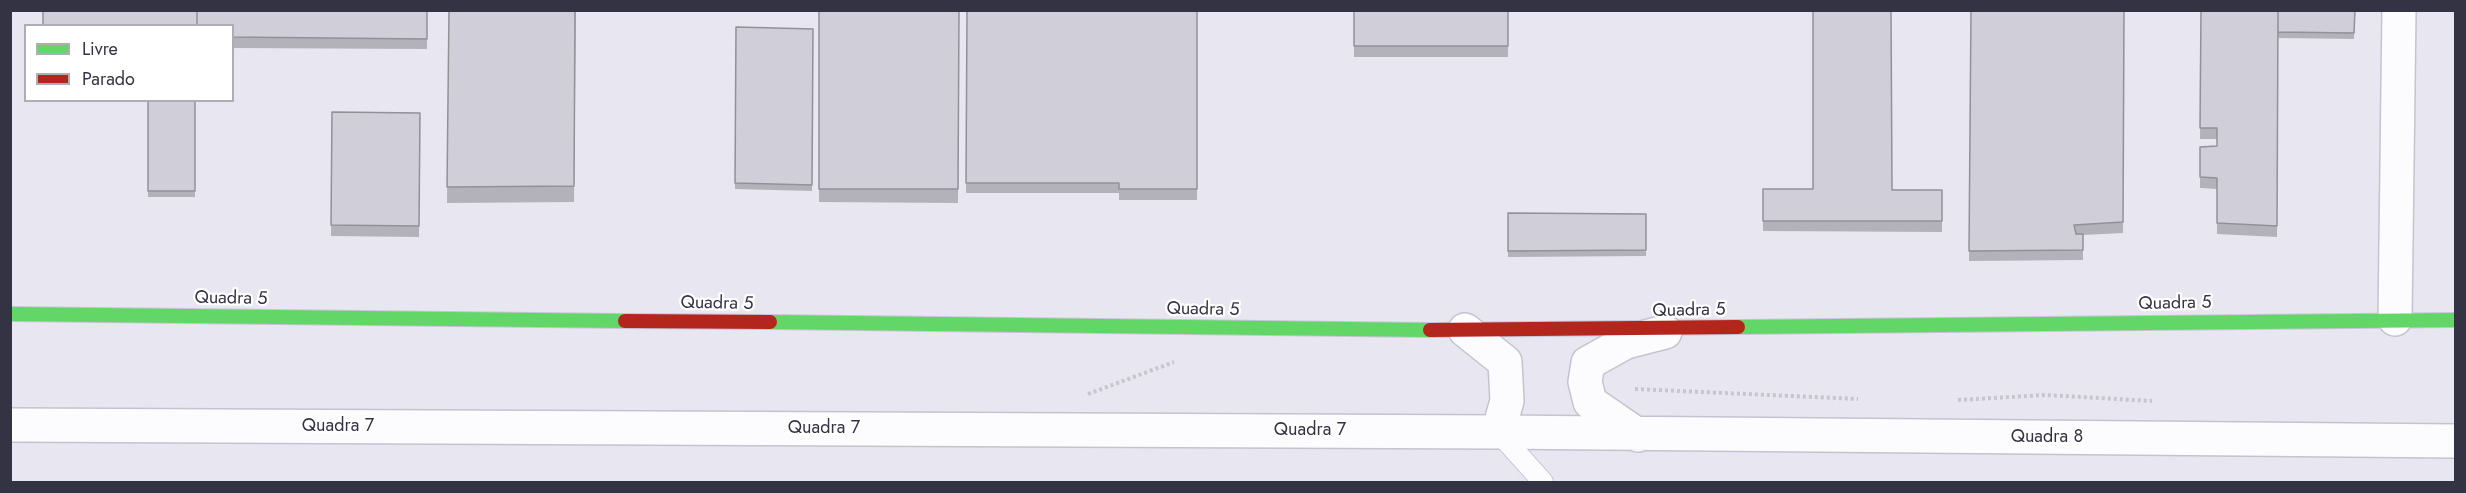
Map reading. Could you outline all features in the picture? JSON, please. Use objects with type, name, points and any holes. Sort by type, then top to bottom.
[{"type":"street","points":[[2395,319],[2399,10]]},
{"type":"street","name":"Quadra 5","points":[[10,314],[1466,330],[1674,330],[2456,320]]},
{"type":"street","points":[[1466,330],[1505,362],[1507,401],[1498,432]]},
{"type":"street","points":[[1638,435],[1590,402],[1585,382],[1588,363],[1626,342],[1674,330]]},
{"type":"street","name":"Quadra 7","points":[[10,425],[1498,432],[1638,435]]},
{"type":"street","name":"Quadra 8","points":[[1638,435],[2456,441]]},
{"type":"lane","points":[[1498,432],[1543,483]]},
{"type":"path","points":[[1083,396],[1173,362],[1185,362]]},
{"type":"path","points":[[1585,382],[1649,391],[1863,399]]},
{"type":"path","points":[[1953,400],[2045,395],[2164,402]]},
{"type":"building","points":[[43,10],[197,10],[197,24],[43,24]]},
{"type":"building","points":[[197,10],[427,10],[427,39],[234,37],[234,24],[197,24]]},
{"type":"building","points":[[449,10],[575,10],[574,186],[447,187]]},
{"type":"building","points":[[819,10],[959,10],[958,189],[819,189]]},
{"type":"building","points":[[967,10],[1197,10],[1197,189],[1119,189],[1119,183],[966,183]]},
{"type":"building","points":[[1354,10],[1508,10],[1508,46],[1354,46]]},
{"type":"building","points":[[1813,10],[1891,10],[1892,190],[1942,190],[1942,221],[1763,221],[1763,189],[1813,189]]},
{"type":"building","points":[[1971,10],[2124,10],[2123,222],[2074,225],[2076,234],[2083,234],[2083,250],[1969,251]]},
{"type":"building","points":[[2201,10],[2278,10],[2277,226],[2217,223],[2217,178],[2200,177],[2200,147],[2217,146],[2217,128],[2200,128]]},
{"type":"building","points":[[2278,10],[2355,10],[2354,33],[2278,32]]},
{"type":"building","points":[[736,27],[813,29],[812,185],[735,183]]},
{"type":"building","points":[[148,102],[195,102],[195,191],[148,191]]},
{"type":"building","points":[[332,112],[420,113],[419,226],[331,225]]},
{"type":"building","points":[[1508,213],[1646,214],[1646,250],[1508,251]]},
{"type":"building","points":[[1921,482],[1974,483],[1921,483]]},
{"type":"traffic: fast","points":[[10,314],[625,321]]},
{"type":"traffic: fast","points":[[1738,327],[2456,320]]},
{"type":"traffic: fast","points":[[770,322],[1430,330]]},
{"type":"traffic: jam","points":[[625,321],[770,322]]},
{"type":"traffic: jam","points":[[1430,330],[1738,327]]}]
